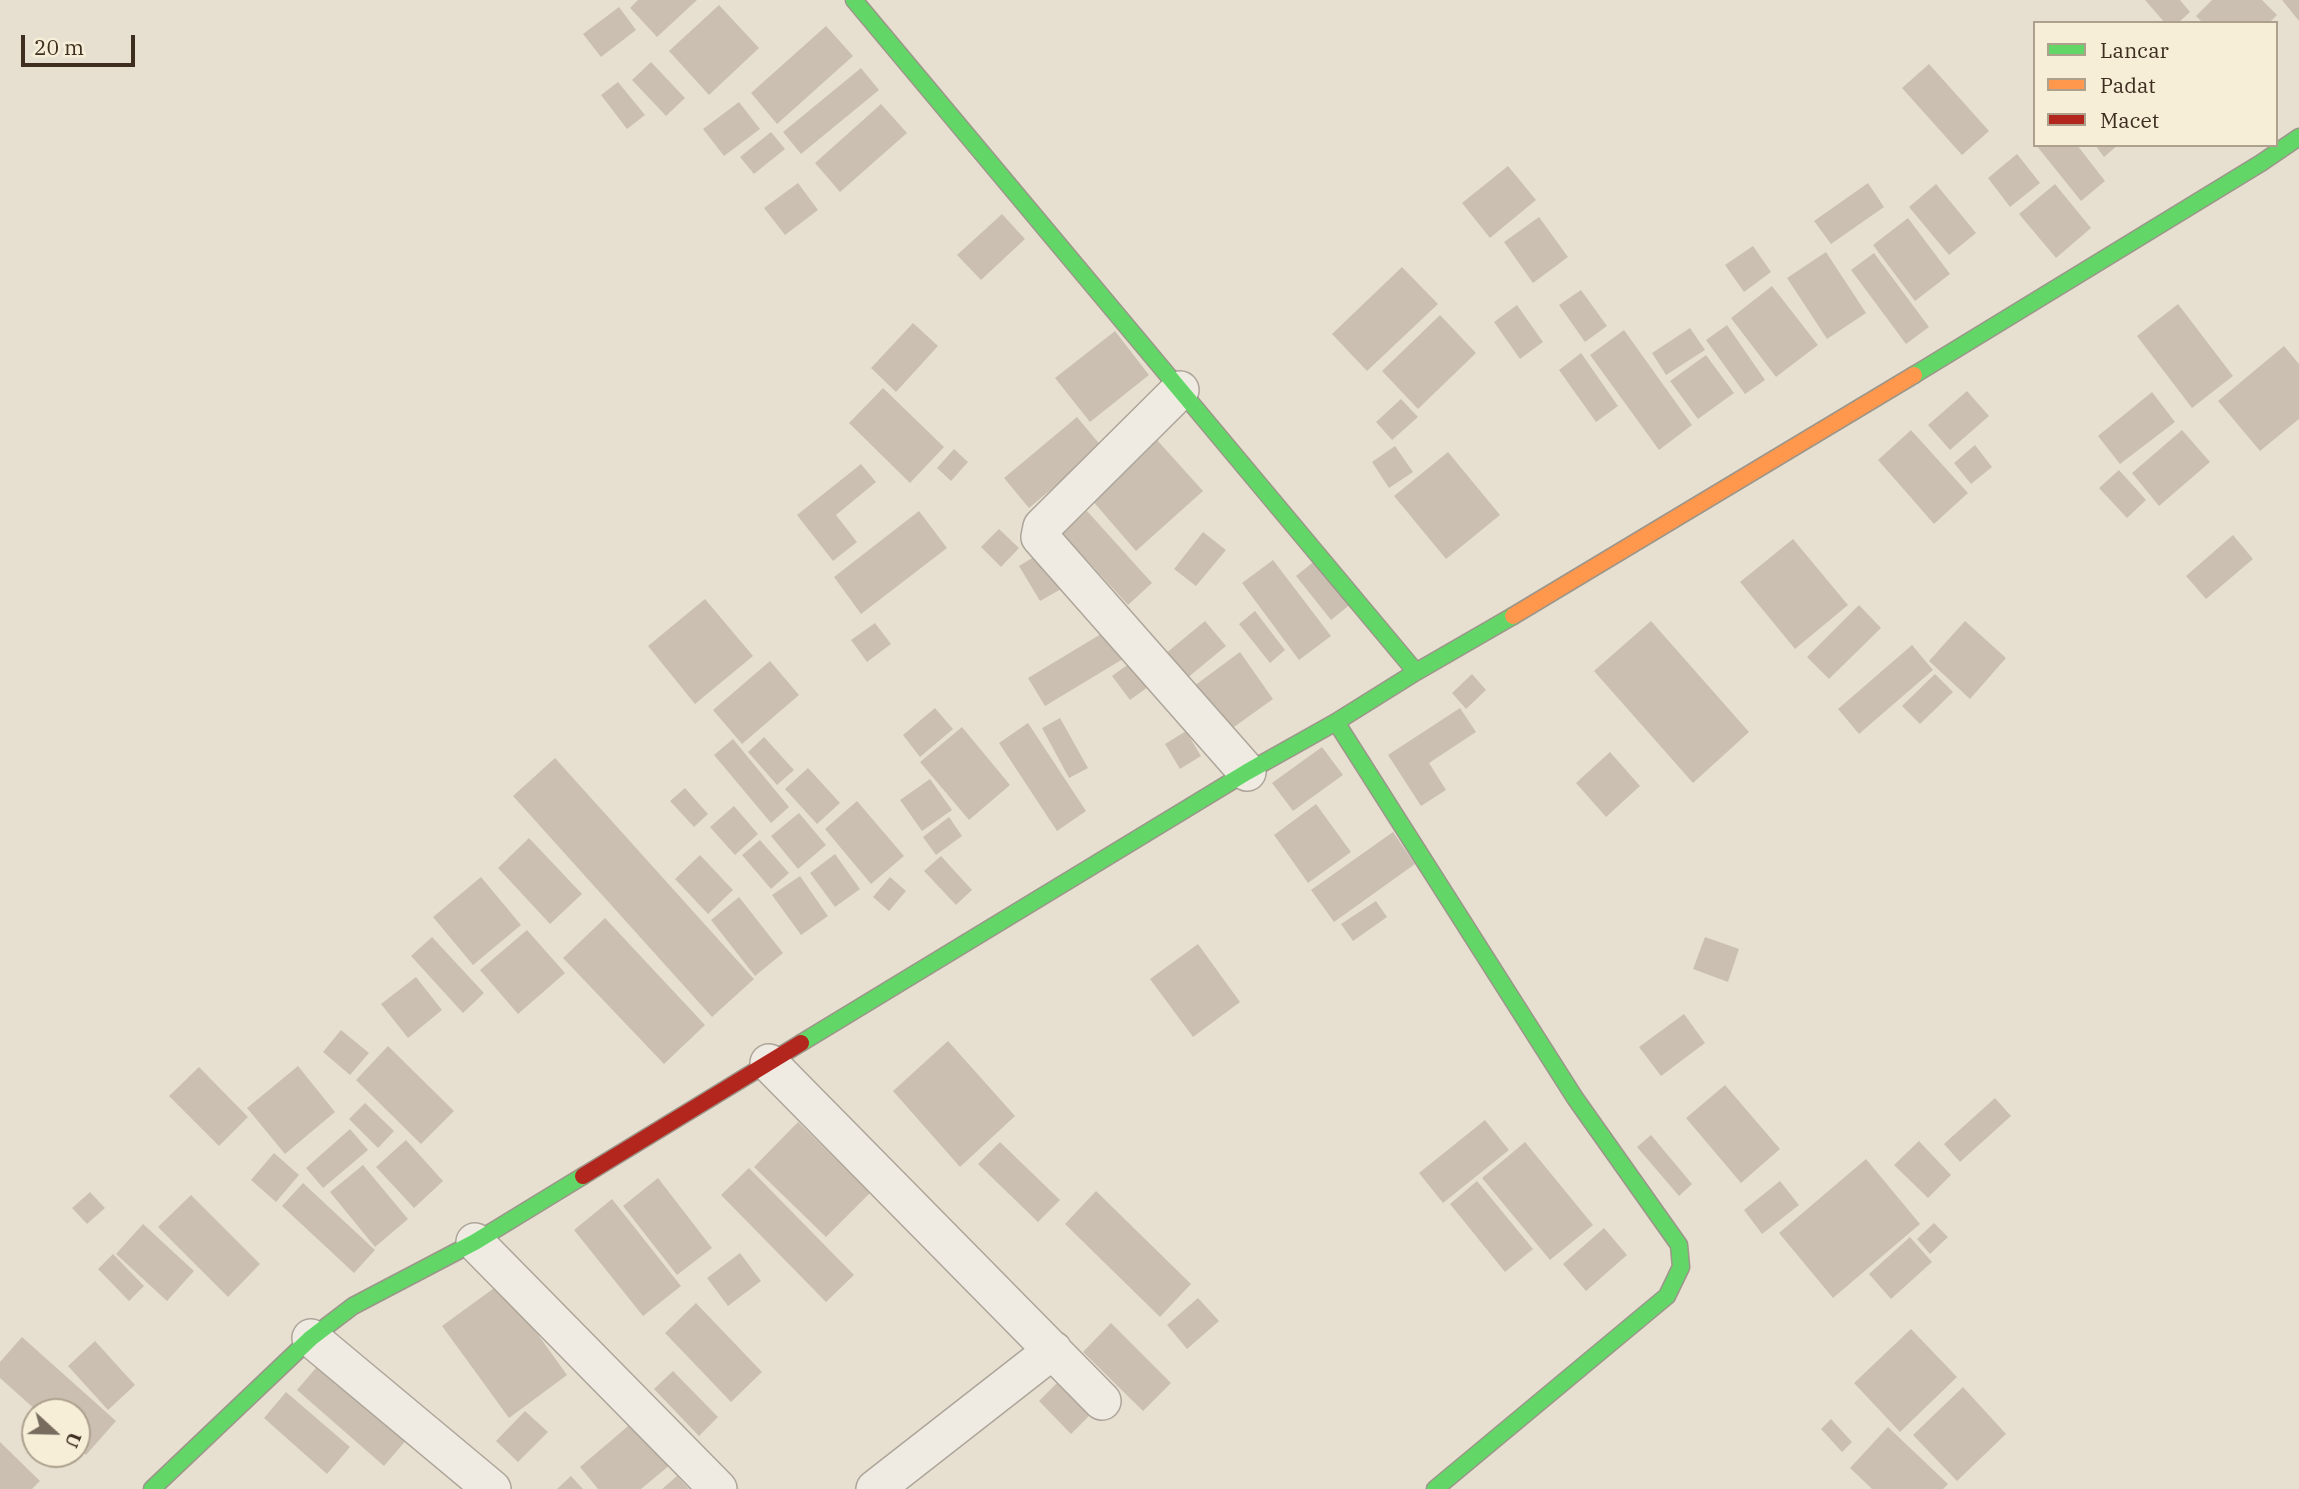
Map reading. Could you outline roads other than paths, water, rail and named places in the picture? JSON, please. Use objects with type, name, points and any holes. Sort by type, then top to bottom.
[{"type":"street","points":[[854,0],[1416,672]]},
{"type":"street","points":[[152,1489],[311,1338],[354,1306],[475,1242],[1247,772],[1571,583],[2076,277],[2299,137]]},
{"type":"street","points":[[1180,390],[1042,527],[1040,537],[1247,772]]},
{"type":"street","points":[[1336,722],[1576,1098],[1679,1245],[1681,1267],[1667,1296],[1435,1489]]},
{"type":"street","points":[[769,1063],[1102,1401]]},
{"type":"street","points":[[475,1242],[718,1489]]},
{"type":"street","points":[[311,1338],[492,1489]]},
{"type":"street","points":[[875,1489],[1053,1350]]}]
